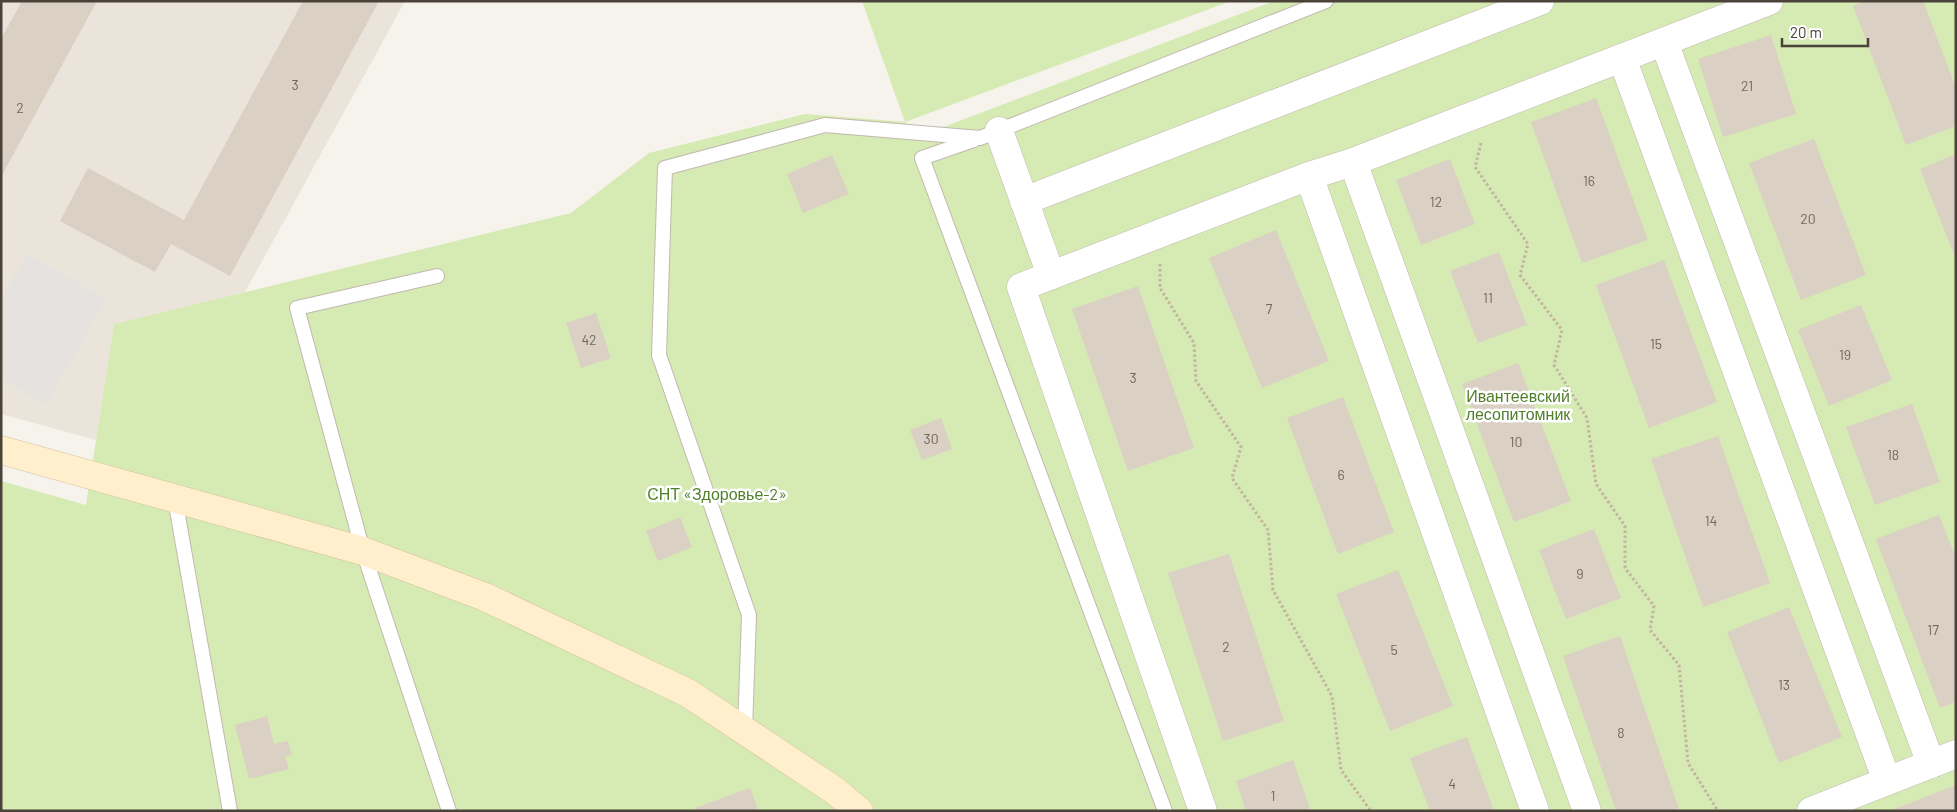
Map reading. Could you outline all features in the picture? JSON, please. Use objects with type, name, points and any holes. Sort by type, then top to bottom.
[{"type":"main road","points":[[1,450],[363,551],[485,597],[688,693],[744,730],[838,800],[859,811]]},
{"type":"street","points":[[1024,201],[1540,1]]},
{"type":"street","points":[[1203,811],[1021,287],[1664,42],[1725,9],[1769,1]]},
{"type":"street","points":[[1664,42],[1943,759],[1811,811]]},
{"type":"street","points":[[1622,58],[1888,781]]},
{"type":"street","points":[[989,134],[1024,201],[1051,275]]},
{"type":"street","points":[[1353,162],[1587,811]]},
{"type":"street","points":[[1309,176],[1535,811]]},
{"type":"lane","points":[[1165,811],[922,158],[989,134],[1326,1]]},
{"type":"lane","points":[[744,730],[749,615],[658,355],[665,168],[825,125],[989,134]]},
{"type":"lane","points":[[437,276],[297,308],[363,551],[449,811]]},
{"type":"lane","points":[[175,499],[230,811]]},
{"type":"path","points":[[1488,110],[1475,166],[1528,244],[1520,275],[1562,330],[1554,366],[1586,418],[1596,484],[1625,526],[1625,568],[1654,606],[1650,630],[1679,665],[1688,763],[1718,811]]},
{"type":"path","points":[[1160,234],[1160,288],[1194,343],[1196,381],[1241,447],[1232,478],[1268,530],[1273,590],[1332,696],[1341,770],[1371,811]]},
{"type":"shaded area","points":[[1,1],[405,1],[245,292],[114,325],[96,440],[1,414]]},
{"type":"shaded area","points":[[27,254],[106,299],[46,404],[1,379],[1,300]]},
{"type":"green space","points":[[862,1],[1231,1],[905,122]]},
{"type":"green space","points":[[1274,1],[1956,1],[1956,811],[1,811],[1,481],[86,505],[114,324],[571,213],[649,153],[805,114],[905,122],[920,136]]},
{"type":"building","points":[[22,1],[97,1],[1,177],[1,39]]},
{"type":"building","points":[[303,1],[379,1],[230,276],[171,244],[155,272],[60,221],[88,168],[184,220]]},
{"type":"building","points":[[1864,1],[1923,1],[1956,88],[1956,126],[1906,145],[1853,6]]},
{"type":"building","points":[[1771,35],[1796,114],[1723,137],[1698,59]]},
{"type":"building","points":[[1596,98],[1648,240],[1582,263],[1531,122]]},
{"type":"building","points":[[1814,139],[1866,275],[1801,300],[1749,163]]},
{"type":"building","points":[[1956,154],[1956,259],[1920,169]]},
{"type":"building","points":[[832,155],[849,194],[803,213],[787,174]]},
{"type":"building","points":[[1450,159],[1475,224],[1421,245],[1396,180]]},
{"type":"building","points":[[1276,230],[1329,361],[1262,388],[1209,258]]},
{"type":"building","points":[[1499,252],[1527,325],[1478,343],[1450,271]]},
{"type":"building","points":[[1664,260],[1717,402],[1649,428],[1596,285]]},
{"type":"building","points":[[1138,286],[1194,448],[1128,471],[1072,309]]},
{"type":"building","points":[[1861,305],[1892,380],[1829,406],[1798,330]]},
{"type":"building","points":[[596,313],[611,358],[581,368],[566,323]]},
{"type":"building","points":[[1518,363],[1571,501],[1514,522],[1462,384]]},
{"type":"building","points":[[1343,397],[1394,532],[1338,554],[1287,418]]},
{"type":"building","points":[[1912,404],[1940,482],[1875,505],[1846,427]]},
{"type":"building","points":[[941,418],[952,449],[922,460],[910,430]]},
{"type":"building","points":[[1718,436],[1770,583],[1703,607],[1651,459]]},
{"type":"building","points":[[1939,515],[1956,558],[1956,702],[1940,708],[1876,539]]},
{"type":"building","points":[[680,517],[692,547],[658,561],[646,531]]},
{"type":"building","points":[[1594,529],[1621,598],[1566,619],[1539,550]]},
{"type":"building","points":[[1229,554],[1284,721],[1223,741],[1168,573]]},
{"type":"building","points":[[1398,570],[1453,706],[1390,731],[1336,594]]},
{"type":"building","points":[[1789,607],[1842,737],[1779,763],[1727,632]]},
{"type":"building","points":[[1620,636],[1679,809],[1674,811],[1616,811],[1563,656]]},
{"type":"building","points":[[267,716],[274,744],[288,741],[292,755],[285,756],[289,769],[249,779],[235,725]]},
{"type":"building","points":[[1467,737],[1494,811],[1430,811],[1410,758]]},
{"type":"building","points":[[1293,760],[1311,811],[1246,811],[1236,781]]},
{"type":"building","points":[[1956,785],[1956,811],[1889,811]]},
{"type":"building","points":[[750,788],[759,811],[696,811],[695,808]]},
{"type":"park label","name":"Ивантеевский лесопитомник","points":[[1518,405]]},
{"type":"park label","name":"СНТ «Здоровье-2»","points":[[717,494]]}]
